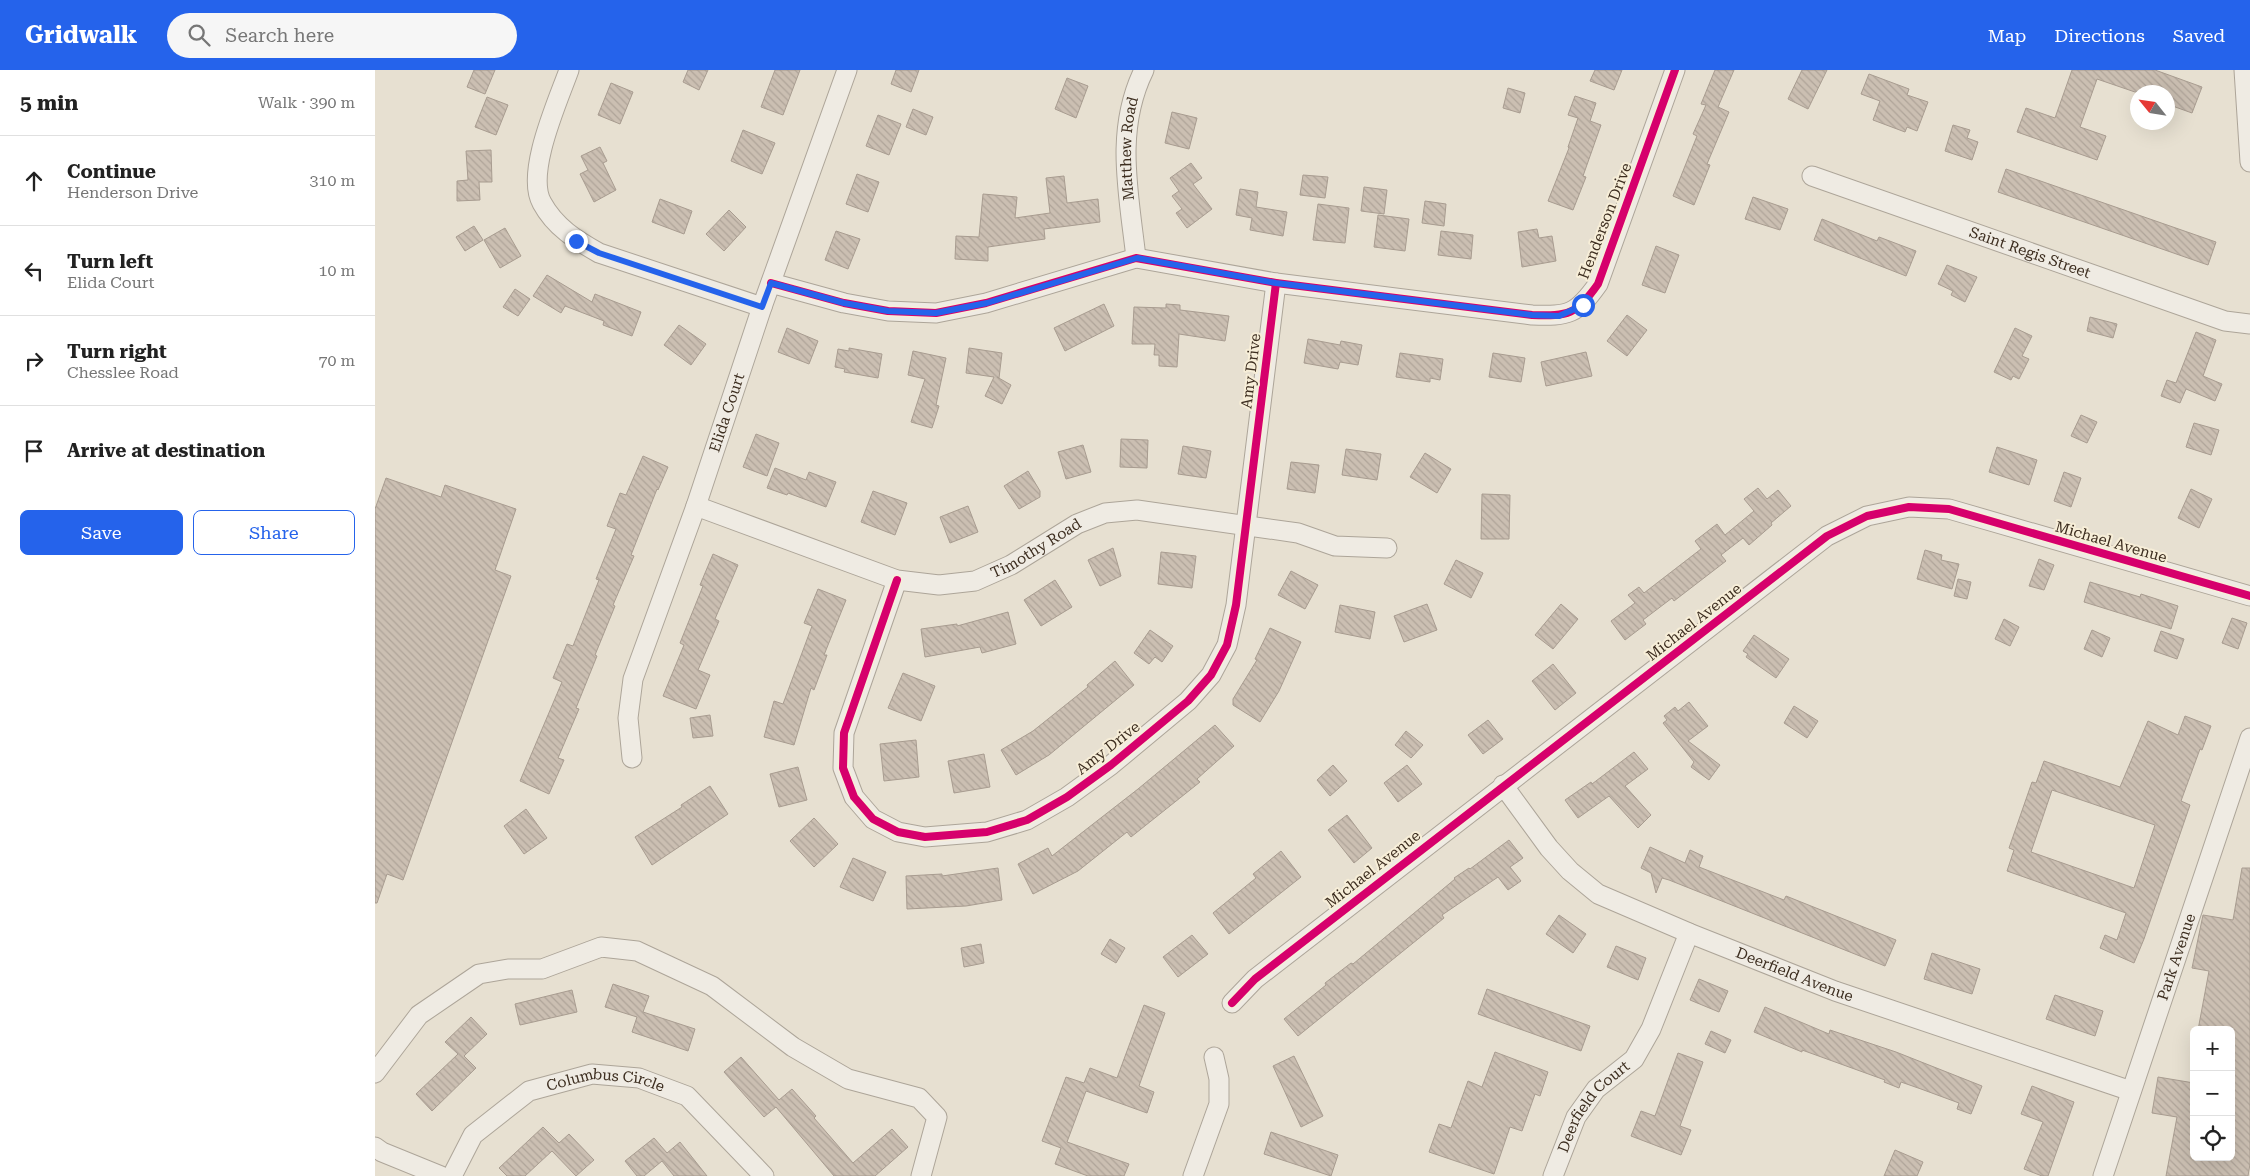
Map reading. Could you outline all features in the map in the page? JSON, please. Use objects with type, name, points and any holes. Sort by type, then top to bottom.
[{"type":"street","points":[[569,70],[543,143],[537,174],[541,202],[556,224],[576,241],[599,253],[762,307]]},
{"type":"street","name":"Elida Court","points":[[633,758],[628,718],[633,679],[696,506],[762,307],[847,70]]},
{"type":"street","name":"Matthew Road","points":[[1137,258],[1125,158],[1128,113],[1136,85],[1143,70]]},
{"type":"street","name":"Henderson Drive","points":[[771,283],[844,303],[888,311],[936,313],[987,303],[1137,258],[1276,283],[1532,315],[1559,316],[1583,305],[1598,284],[1675,70]]},
{"type":"street","points":[[2244,70],[2250,162]]},
{"type":"street","name":"Saint Regis Street","points":[[1812,176],[2225,321],[2250,324]]},
{"type":"street","name":"Amy Drive","points":[[897,580],[844,733],[843,768],[854,797],[873,819],[899,832],[925,837],[987,832],[1027,820],[1067,797],[1111,765],[1188,701],[1211,675],[1227,646],[1236,605],[1276,283]]},
{"type":"street","name":"Timothy Road","points":[[696,506],[897,580],[939,584],[975,581],[1011,565],[1077,524],[1105,513],[1137,510],[1298,533],[1335,546],[1387,548]]},
{"type":"street","name":"Michael Avenue","points":[[1233,1003],[1255,979],[1503,785],[1697,638],[1827,536],[1867,516],[1909,507],[1949,509],[2250,596]]},
{"type":"street","name":"Park Avenue","points":[[2103,1176],[2250,738]]},
{"type":"street","name":"Deerfield Avenue","points":[[1503,785],[1549,848],[1570,871],[1598,894],[1689,933],[1835,991],[2131,1091]]},
{"type":"street","name":"Deerfield Court","points":[[1553,1176],[1576,1117],[1596,1089],[1634,1060],[1651,1029],[1689,933]]},
{"type":"street","points":[[375,1073],[419,1015],[479,974],[508,969],[542,969],[601,947],[637,951],[712,986],[793,1047],[849,1078],[919,1098],[937,1117],[921,1176]]},
{"type":"street","points":[[1193,1176],[1219,1104],[1219,1079],[1214,1056]]},
{"type":"street","name":"Columbus Circle","points":[[452,1176],[473,1135],[529,1091],[592,1074],[639,1078],[687,1096],[761,1175]]},
{"type":"street","points":[[377,1150],[441,1176]]},
{"type":"building","points":[[474,70],[495,70],[485,94],[467,87]]},
{"type":"building","points":[[688,70],[708,70],[699,90],[683,82]]},
{"type":"building","points":[[775,70],[800,70],[783,115],[761,107]]},
{"type":"building","points":[[896,70],[919,70],[911,92],[891,84]]},
{"type":"building","points":[[1595,70],[1622,70],[1614,90],[1590,81]]},
{"type":"building","points":[[1715,70],[1734,70],[1718,107],[1729,112],[1707,164],[1710,165],[1694,205],[1673,196],[1697,136],[1693,134],[1706,105],[1701,104]]},
{"type":"building","points":[[1802,70],[1827,70],[1808,109],[1788,99]]},
{"type":"building","points":[[2072,70],[2155,70],[2202,87],[2192,113],[2175,107],[2175,85],[2130,85],[2130,90],[2097,79],[2080,127],[2106,136],[2097,160],[2017,132],[2026,108],[2055,118]]},
{"type":"building","points":[[1869,74],[1909,89],[1907,95],[1928,102],[1917,131],[1907,127],[1905,132],[1873,120],[1880,101],[1861,94]]},
{"type":"building","points":[[1067,78],[1088,86],[1076,118],[1055,109]]},
{"type":"building","points":[[611,83],[633,92],[620,124],[598,115]]},
{"type":"building","points":[[1508,88],[1525,93],[1520,113],[1503,108]]},
{"type":"building","points":[[1575,96],[1596,103],[1590,121],[1601,125],[1583,176],[1586,177],[1573,210],[1548,201],[1569,148],[1578,118],[1568,115]]},
{"type":"building","points":[[487,97],[508,105],[496,135],[475,127]]},
{"type":"building","points":[[913,109],[933,117],[926,135],[906,127]]},
{"type":"building","points":[[1172,112],[1197,118],[1189,149],[1165,143]]},
{"type":"building","points":[[878,115],[901,124],[889,155],[866,146]]},
{"type":"building","points":[[1953,125],[1970,130],[1967,138],[1978,142],[1972,160],[1945,151]]},
{"type":"building","points":[[743,130],[775,143],[762,174],[731,161]]},
{"type":"building","points":[[600,147],[607,161],[603,163],[616,190],[594,202],[580,174],[588,170],[581,156]]},
{"type":"building","points":[[491,150],[492,182],[479,182],[480,200],[457,201],[457,181],[468,180],[466,151]]},
{"type":"building","points":[[1191,163],[1202,178],[1193,184],[1212,209],[1187,228],[1176,213],[1182,209],[1172,196],[1179,191],[1170,178]]},
{"type":"building","points":[[2006,169],[2216,242],[2208,265],[1998,192]]},
{"type":"building","points":[[857,174],[879,182],[868,212],[846,204]]},
{"type":"building","points":[[1303,175],[1328,177],[1325,198],[1300,195]]},
{"type":"building","points":[[1064,176],[1067,203],[1098,199],[1100,222],[1044,229],[1045,239],[988,247],[988,261],[955,259],[956,236],[979,237],[983,194],[1017,197],[1015,218],[1050,213],[1046,178]]},
{"type":"building","points":[[1364,187],[1387,190],[1384,214],[1361,211]]},
{"type":"building","points":[[1240,189],[1258,192],[1256,207],[1287,212],[1283,236],[1250,230],[1252,218],[1236,215]]},
{"type":"building","points":[[1753,197],[1788,209],[1780,230],[1745,219]]},
{"type":"building","points":[[660,199],[692,211],[684,234],[652,222]]},
{"type":"building","points":[[1425,201],[1446,204],[1444,226],[1422,223]]},
{"type":"building","points":[[1318,204],[1349,208],[1345,243],[1313,240]]},
{"type":"building","points":[[729,210],[746,227],[724,251],[706,234]]},
{"type":"building","points":[[1378,215],[1409,219],[1405,251],[1374,247]]},
{"type":"building","points":[[1822,219],[1877,241],[1879,237],[1916,251],[1906,276],[1814,240]]},
{"type":"building","points":[[474,226],[483,240],[465,251],[456,237]]},
{"type":"building","points":[[505,228],[521,256],[500,268],[484,240]]},
{"type":"building","points":[[1537,229],[1539,238],[1552,236],[1556,261],[1522,267],[1518,232]]},
{"type":"building","points":[[836,231],[860,239],[848,269],[825,260]]},
{"type":"building","points":[[1441,231],[1473,235],[1471,259],[1438,255]]},
{"type":"building","points":[[1656,246],[1679,255],[1665,293],[1642,285]]},
{"type":"building","points":[[1947,265],[1977,277],[1965,302],[1951,295],[1953,291],[1938,284]]},
{"type":"building","points":[[547,275],[592,302],[595,294],[641,312],[632,336],[603,325],[604,321],[565,306],[561,313],[533,296]]},
{"type":"building","points":[[515,289],[530,299],[518,316],[503,307]]},
{"type":"building","points":[[1104,304],[1114,326],[1065,351],[1054,328]]},
{"type":"building","points":[[1166,304],[1180,305],[1180,310],[1229,316],[1225,341],[1179,334],[1177,367],[1159,366],[1159,355],[1154,355],[1155,344],[1132,344],[1134,307],[1166,308]]},
{"type":"building","points":[[1627,315],[1647,330],[1627,356],[1607,341]]},
{"type":"building","points":[[2090,317],[2117,324],[2113,338],[2087,331]]},
{"type":"building","points":[[679,325],[706,344],[691,365],[664,345]]},
{"type":"building","points":[[787,328],[818,341],[809,364],[778,352]]},
{"type":"building","points":[[2015,328],[2032,336],[2022,356],[2029,359],[2019,379],[2013,376],[2011,380],[1994,372]]},
{"type":"building","points":[[2196,332],[2216,340],[2203,376],[2222,384],[2215,401],[2186,389],[2180,403],[2161,396],[2167,380],[2176,383]]},
{"type":"building","points":[[1308,339],[1340,345],[1341,341],[1362,345],[1358,365],[1340,362],[1338,369],[1304,363]]},
{"type":"building","points":[[849,348],[882,354],[878,378],[844,372],[845,369],[835,367],[838,349],[849,351]]},
{"type":"building","points":[[969,348],[1002,353],[999,378],[997,377],[1011,385],[1002,404],[985,396],[994,377],[966,373]]},
{"type":"building","points":[[913,351],[946,358],[936,405],[939,406],[932,428],[911,422],[925,379],[908,375]]},
{"type":"building","points":[[1586,352],[1592,376],[1546,386],[1541,362]]},
{"type":"building","points":[[1400,353],[1443,359],[1440,380],[1430,378],[1430,382],[1396,377]]},
{"type":"building","points":[[1493,353],[1525,358],[1521,382],[1489,377]]},
{"type":"building","points":[[2081,415],[2097,422],[2087,443],[2071,436]]},
{"type":"building","points":[[2194,423],[2219,430],[2211,455],[2186,447]]},
{"type":"building","points":[[756,434],[779,443],[767,476],[743,467]]},
{"type":"building","points":[[1121,439],[1148,440],[1147,468],[1120,467]]},
{"type":"building","points":[[1083,445],[1091,472],[1066,479],[1058,452]]},
{"type":"building","points":[[1183,446],[1211,451],[1206,478],[1178,474]]},
{"type":"building","points":[[1997,447],[2037,460],[2029,485],[1989,472]]},
{"type":"building","points":[[1346,449],[1381,454],[1377,480],[1342,475]]},
{"type":"building","points":[[1425,453],[1451,469],[1437,493],[1410,477]]},
{"type":"building","points":[[643,456],[668,467],[657,489],[631,555],[634,556],[613,605],[615,606],[576,708],[579,709],[558,758],[564,760],[549,794],[520,781],[562,682],[553,678],[567,644],[573,646],[599,580],[596,579],[616,529],[607,526],[620,493],[626,495]]},
{"type":"building","points":[[1291,462],[1319,465],[1315,493],[1287,489]]},
{"type":"building","points":[[775,468],[806,480],[809,472],[836,482],[826,507],[788,493],[787,495],[767,488]]},
{"type":"building","points":[[1028,471],[1040,491],[1040,497],[1019,509],[1004,486]]},
{"type":"building","points":[[2064,472],[2081,478],[2071,507],[2054,501]]},
{"type":"building","points":[[386,478],[441,497],[445,485],[516,509],[495,570],[511,576],[403,880],[387,874],[377,903],[375,903],[375,509]]},
{"type":"building","points":[[1758,488],[1767,499],[1778,490],[1791,506],[1749,545],[1743,538],[1721,555],[1726,561],[1674,601],[1672,598],[1643,620],[1646,624],[1625,640],[1611,621],[1635,603],[1628,595],[1639,587],[1644,593],[1701,549],[1695,541],[1717,524],[1725,535],[1754,511],[1744,499]]},
{"type":"building","points":[[2191,489],[2212,499],[2199,528],[2178,518]]},
{"type":"building","points":[[873,491],[907,503],[895,535],[861,522]]},
{"type":"building","points":[[1482,494],[1510,495],[1509,539],[1481,539]]},
{"type":"building","points":[[968,506],[978,532],[950,543],[940,517]]},
{"type":"building","points":[[1113,548],[1121,576],[1100,586],[1088,560]]},
{"type":"building","points":[[1925,550],[1942,555],[1941,560],[1959,564],[1952,589],[1917,579]]},
{"type":"building","points":[[1161,552],[1196,556],[1192,588],[1158,584]]},
{"type":"building","points":[[713,554],[738,565],[715,619],[719,621],[698,670],[710,675],[696,709],[663,696],[684,645],[680,643],[703,586],[700,585]]},
{"type":"building","points":[[2039,559],[2054,565],[2044,590],[2029,586]]},
{"type":"building","points":[[1456,560],[1483,573],[1471,598],[1444,584]]},
{"type":"building","points":[[1291,571],[1318,585],[1305,609],[1278,595]]},
{"type":"building","points":[[1958,579],[1971,582],[1967,599],[1954,596]]},
{"type":"building","points":[[1055,580],[1072,607],[1041,626],[1024,600]]},
{"type":"building","points":[[2090,582],[2140,597],[2141,594],[2178,606],[2171,629],[2084,602]]},
{"type":"building","points":[[818,589],[846,600],[824,655],[827,655],[814,690],[811,688],[794,745],[764,737],[774,701],[783,704],[812,626],[804,623]]},
{"type":"building","points":[[1427,604],[1437,630],[1404,642],[1394,616]]},
{"type":"building","points":[[1561,604],[1578,619],[1553,649],[1535,635]]},
{"type":"building","points":[[1340,605],[1375,612],[1370,639],[1335,632]]},
{"type":"building","points":[[1008,612],[1016,644],[982,653],[980,647],[925,657],[921,629],[957,624],[957,626]]},
{"type":"building","points":[[2232,618],[2247,623],[2238,649],[2222,643]]},
{"type":"building","points":[[2004,619],[2019,627],[2010,646],[1995,639]]},
{"type":"building","points":[[1270,628],[1301,642],[1279,691],[1260,722],[1233,705],[1233,699],[1257,660],[1255,659]]},
{"type":"building","points":[[1150,630],[1173,646],[1162,662],[1155,657],[1149,664],[1134,653]]},
{"type":"building","points":[[2092,630],[2110,638],[2102,657],[2084,649]]},
{"type":"building","points":[[2161,631],[2184,639],[2177,659],[2154,651]]},
{"type":"building","points":[[1754,635],[1789,659],[1776,678],[1746,657],[1748,654],[1743,651]]},
{"type":"building","points":[[1115,661],[1134,685],[1049,755],[1016,775],[1001,750],[1033,731],[1088,687],[1087,685]]},
{"type":"building","points":[[1553,664],[1576,693],[1555,710],[1532,681]]},
{"type":"building","points":[[903,673],[935,686],[921,721],[888,708]]},
{"type":"building","points":[[1689,702],[1708,726],[1688,741],[1720,765],[1709,780],[1691,767],[1694,762],[1663,723],[1667,720],[1664,716],[1675,707],[1678,711]]},
{"type":"building","points":[[1794,706],[1818,721],[1807,738],[1784,723]]},
{"type":"building","points":[[710,715],[713,736],[693,738],[690,718]]},
{"type":"building","points":[[2185,716],[2211,726],[2202,750],[2200,749],[2181,801],[2190,805],[2134,963],[2100,948],[2105,935],[2117,940],[2126,913],[2007,871],[2014,850],[2009,848],[2032,782],[2036,783],[2044,761],[2120,787],[2148,721],[2178,735]],"holes":[[[2052,790],[2155,825],[2134,888],[2031,852]]]},
{"type":"building","points":[[1488,720],[1503,739],[1483,754],[1468,735]]},
{"type":"building","points":[[1215,725],[1234,746],[1197,779],[1200,782],[1131,837],[1127,832],[1078,871],[1033,894],[1018,864],[1048,848],[1052,856],[1138,789]]},
{"type":"building","points":[[1406,731],[1423,745],[1411,758],[1395,745]]},
{"type":"building","points":[[916,740],[919,777],[884,781],[880,744]]},
{"type":"building","points":[[1634,752],[1648,769],[1625,786],[1651,815],[1638,828],[1609,796],[1578,818],[1565,800],[1591,782],[1592,784]]},
{"type":"building","points":[[984,754],[990,787],[954,793],[948,761]]},
{"type":"building","points":[[1333,765],[1347,781],[1330,796],[1317,780]]},
{"type":"building","points":[[1407,765],[1422,784],[1398,802],[1384,783]]},
{"type":"building","points":[[798,767],[807,800],[779,807],[770,774]]},
{"type":"building","points":[[710,786],[728,814],[652,865],[635,837],[682,807],[681,805]]},
{"type":"building","points":[[526,809],[547,838],[524,854],[504,826]]},
{"type":"building","points":[[1347,815],[1372,848],[1354,863],[1328,830]]},
{"type":"building","points":[[814,818],[838,844],[814,867],[790,841]]},
{"type":"building","points":[[1509,840],[1523,858],[1510,867],[1521,881],[1508,890],[1498,877],[1442,915],[1444,918],[1298,1036],[1284,1019],[1326,985],[1325,983],[1351,963],[1353,964],[1454,878],[1470,869]]},
{"type":"building","points":[[1650,847],[1685,863],[1690,850],[1703,856],[1699,867],[1784,900],[1786,896],[1896,940],[1885,966],[1669,880],[1662,878],[1656,893],[1651,873],[1641,868]]},
{"type":"building","points":[[1281,851],[1301,877],[1229,934],[1213,913],[1256,878],[1253,874]]},
{"type":"building","points":[[853,858],[886,872],[873,901],[840,887]]},
{"type":"building","points":[[998,868],[1002,900],[966,906],[907,909],[906,876],[942,874],[942,876]]},
{"type":"building","points":[[2242,868],[2250,868],[2250,1164],[2248,1176],[2166,1176],[2177,1117],[2152,1113],[2158,1077],[2190,1082],[2190,1161],[2235,1161],[2235,1026],[2199,1026],[2209,971],[2192,968],[2203,915],[2233,920]]},
{"type":"building","points":[[1559,915],[1586,934],[1573,953],[1546,934]]},
{"type":"building","points":[[1192,935],[1208,954],[1178,977],[1163,957]]},
{"type":"building","points":[[1110,939],[1125,948],[1116,963],[1101,954]]},
{"type":"building","points":[[981,944],[984,963],[964,967],[961,948]]},
{"type":"building","points":[[1616,946],[1646,958],[1638,980],[1607,967]]},
{"type":"building","points":[[1932,953],[1980,969],[1972,994],[1924,979]]},
{"type":"building","points":[[1699,979],[1728,991],[1719,1012],[1690,1000]]},
{"type":"building","points":[[613,984],[649,996],[643,1012],[695,1029],[688,1051],[632,1032],[637,1017],[605,1007]]},
{"type":"building","points":[[1487,989],[1590,1026],[1581,1051],[1478,1014]]},
{"type":"building","points":[[572,990],[577,1012],[520,1025],[515,1004]]},
{"type":"building","points":[[2055,995],[2103,1011],[2095,1036],[2046,1019]]},
{"type":"building","points":[[1144,1005],[1165,1013],[1139,1086],[1154,1092],[1147,1113],[1086,1091],[1067,1142],[1129,1164],[1124,1176],[1088,1176],[1055,1164],[1061,1148],[1042,1141],[1066,1077],[1084,1083],[1090,1068],[1117,1078]]},
{"type":"building","points":[[1765,1007],[1829,1034],[1830,1030],[1896,1052],[1982,1086],[1971,1114],[1957,1109],[1959,1103],[1901,1082],[1899,1088],[1884,1082],[1885,1080],[1802,1050],[1802,1052],[1754,1032]]},
{"type":"building","points":[[471,1017],[487,1034],[464,1056],[476,1068],[432,1111],[416,1094],[458,1054],[445,1042]]},
{"type":"building","points":[[1711,1031],[1731,1040],[1725,1053],[1705,1044]]},
{"type":"building","points":[[1495,1052],[1548,1072],[1540,1096],[1535,1094],[1522,1131],[1510,1127],[1494,1174],[1429,1152],[1439,1124],[1451,1128],[1468,1081],[1482,1087]]},
{"type":"building","points":[[1678,1053],[1703,1062],[1680,1126],[1691,1130],[1681,1155],[1631,1136],[1641,1111],[1655,1116]]},
{"type":"building","points":[[1294,1056],[1323,1116],[1301,1127],[1273,1066]]},
{"type":"building","points":[[741,1057],[779,1100],[792,1089],[853,1163],[892,1129],[908,1147],[875,1176],[834,1176],[776,1107],[764,1117],[724,1072]]},
{"type":"building","points":[[2032,1086],[2074,1102],[2048,1176],[2042,1176],[2024,1169],[2043,1122],[2021,1114]]},
{"type":"building","points":[[543,1127],[559,1143],[569,1134],[594,1160],[576,1176],[552,1151],[525,1176],[507,1176],[499,1168]]},
{"type":"building","points":[[1271,1132],[1338,1155],[1331,1176],[1264,1154]]},
{"type":"building","points":[[654,1138],[667,1153],[680,1142],[707,1176],[674,1176],[662,1161],[644,1176],[637,1176],[625,1161]]},
{"type":"building","points":[[1895,1150],[1923,1162],[1917,1176],[1884,1176]]},
{"type":"cycle path","points":[[771,283],[844,303],[888,311],[936,313],[986,303],[1136,258],[1276,283],[1532,315],[1563,314],[1577,308],[1598,284],[1675,70]]},
{"type":"cycle path","points":[[897,580],[844,733],[843,768],[854,797],[873,819],[898,832],[925,837],[987,832],[1027,820],[1067,797],[1111,765],[1188,701],[1211,675],[1227,645],[1236,605],[1276,283]]},
{"type":"cycle path","points":[[1232,1003],[1255,979],[1827,536],[1867,516],[1909,507],[1949,509],[2250,596]]},
{"type":"route","points":[[576,241],[599,253],[762,307],[771,283],[844,303],[888,311],[936,313],[987,303],[1137,258],[1276,283],[1532,315],[1559,316],[1583,305]]}]
